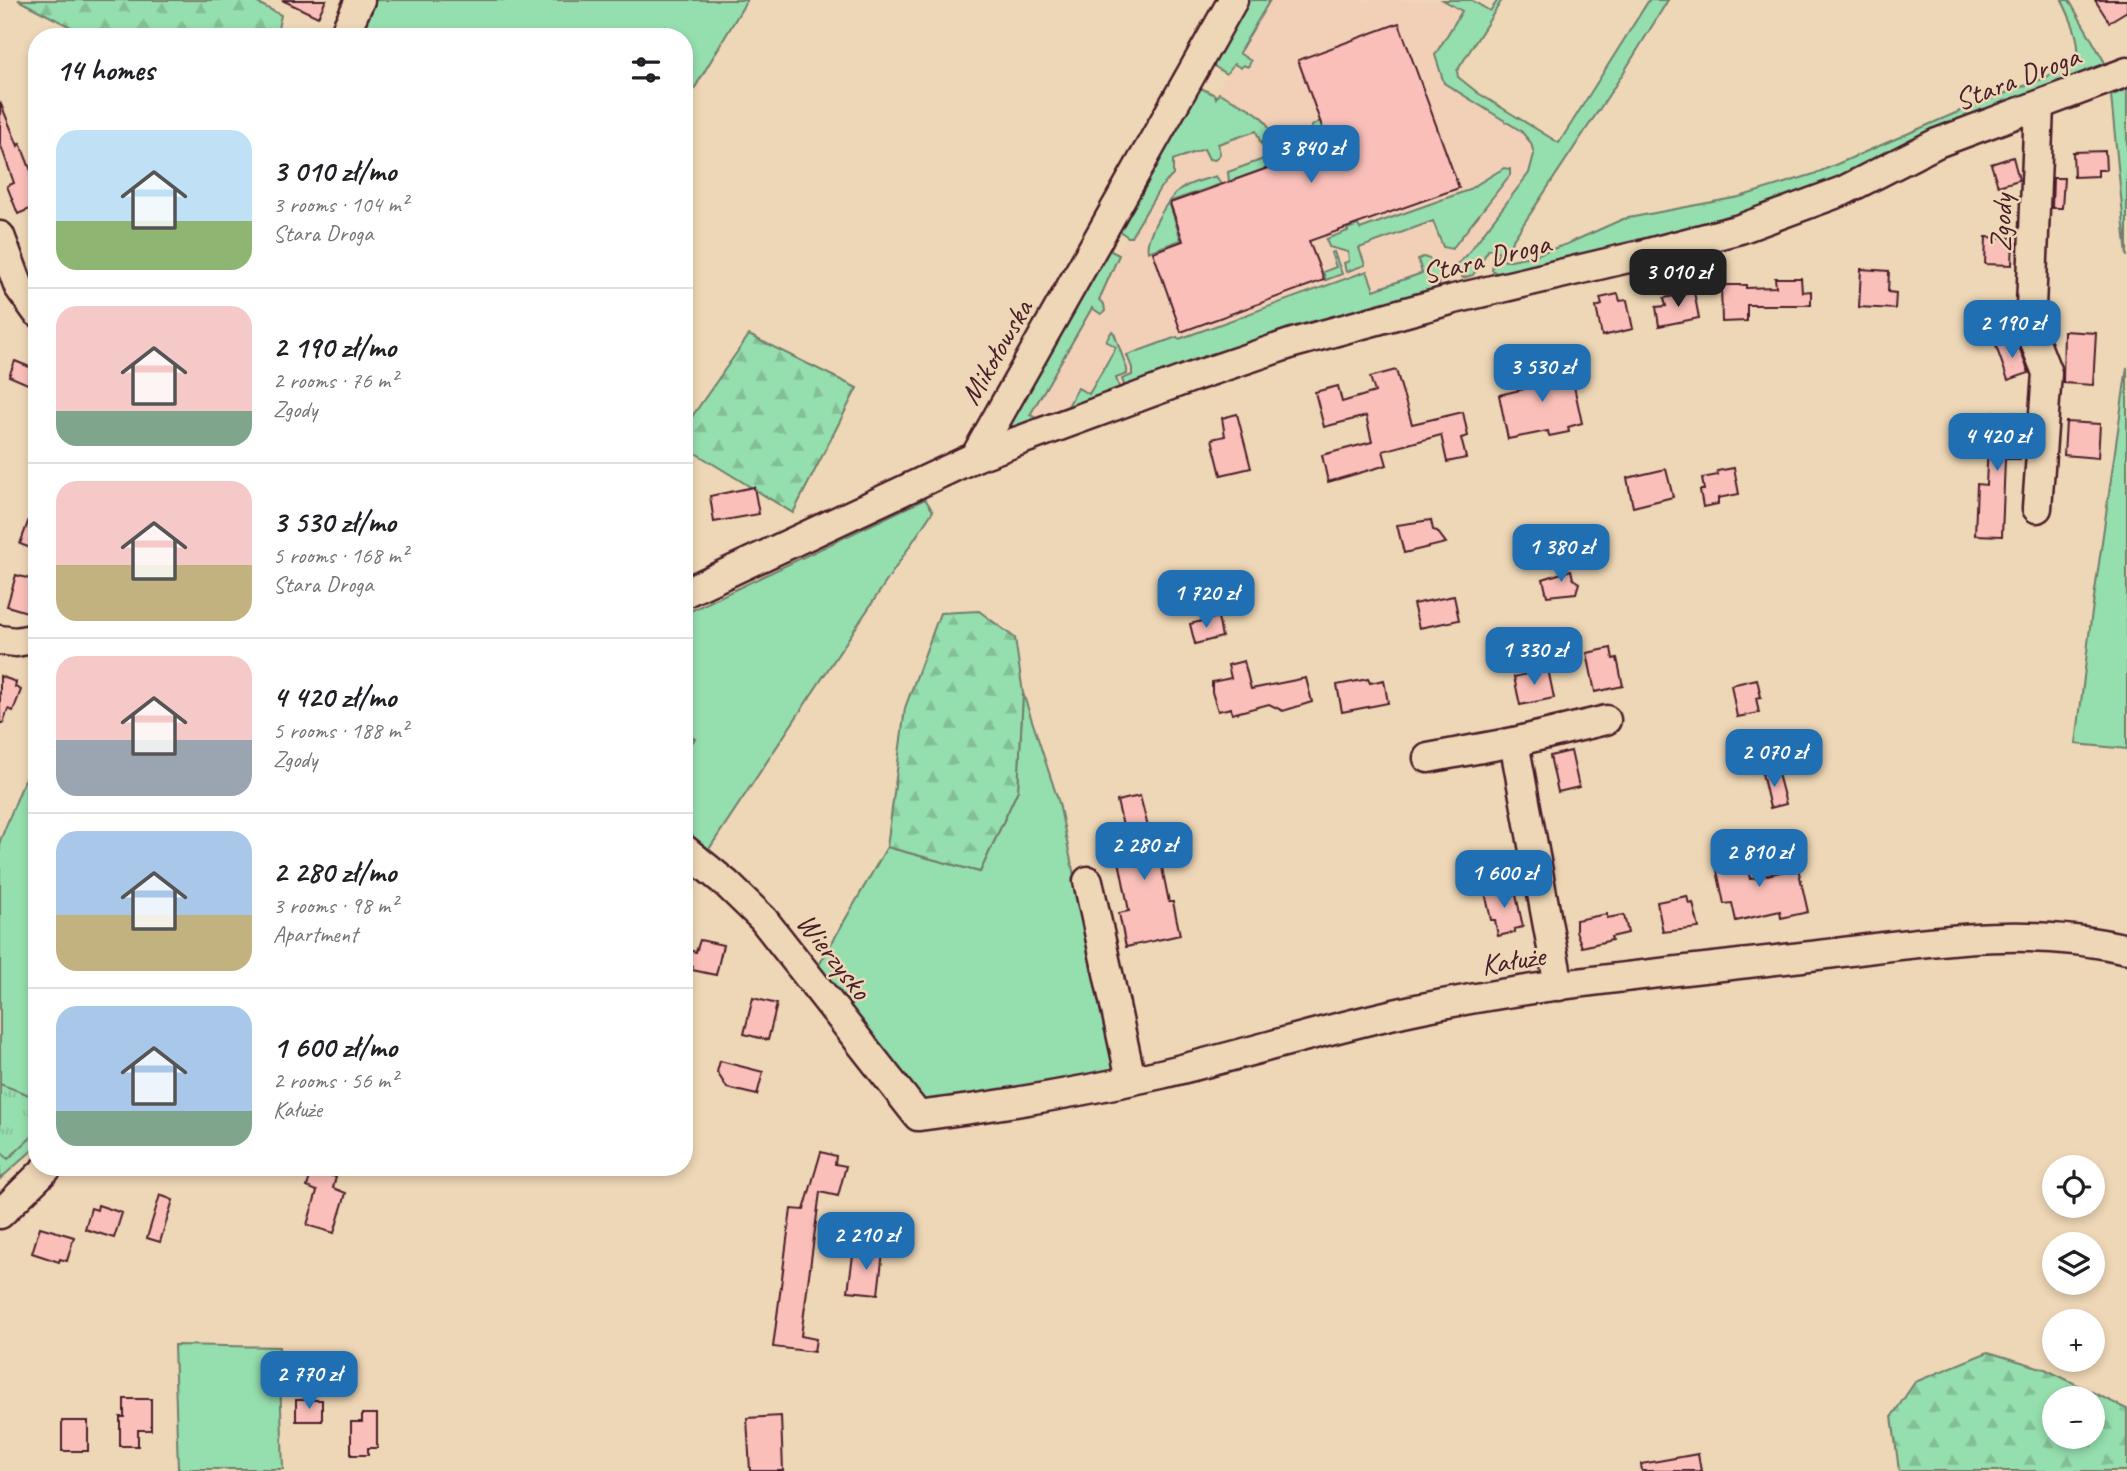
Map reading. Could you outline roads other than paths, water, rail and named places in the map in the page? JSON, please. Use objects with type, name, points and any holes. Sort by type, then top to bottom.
[{"type":"street","points":[[347,28],[360,0]]},
{"type":"street","name":"Mikołowska","points":[[975,457],[1233,0]]},
{"type":"street","name":"Stara Droga","points":[[975,457],[1293,343],[1473,294],[1740,229],[1843,191],[1937,143],[2127,72]]},
{"type":"street","name":"Zgody","points":[[2037,508],[2047,373],[2032,335],[2031,308],[2039,106]]},
{"type":"street","points":[[0,236],[19,287],[28,300]]},
{"type":"street","points":[[693,589],[975,457]]},
{"type":"street","points":[[0,640],[16,642],[28,640]]},
{"type":"street","points":[[1428,758],[1514,742],[1606,720]]},
{"type":"street","points":[[1514,742],[1559,986]]},
{"type":"street","name":"Wierzysko","points":[[693,856],[763,919],[918,1116]]},
{"type":"street","points":[[1088,880],[1131,1079]]},
{"type":"street","name":"Kałuże","points":[[918,1116],[993,1106],[1131,1079],[1417,1009],[1559,986],[1951,940],[2036,938],[2112,945],[2127,949]]},
{"type":"street","points":[[0,1214],[39,1176]]}]
